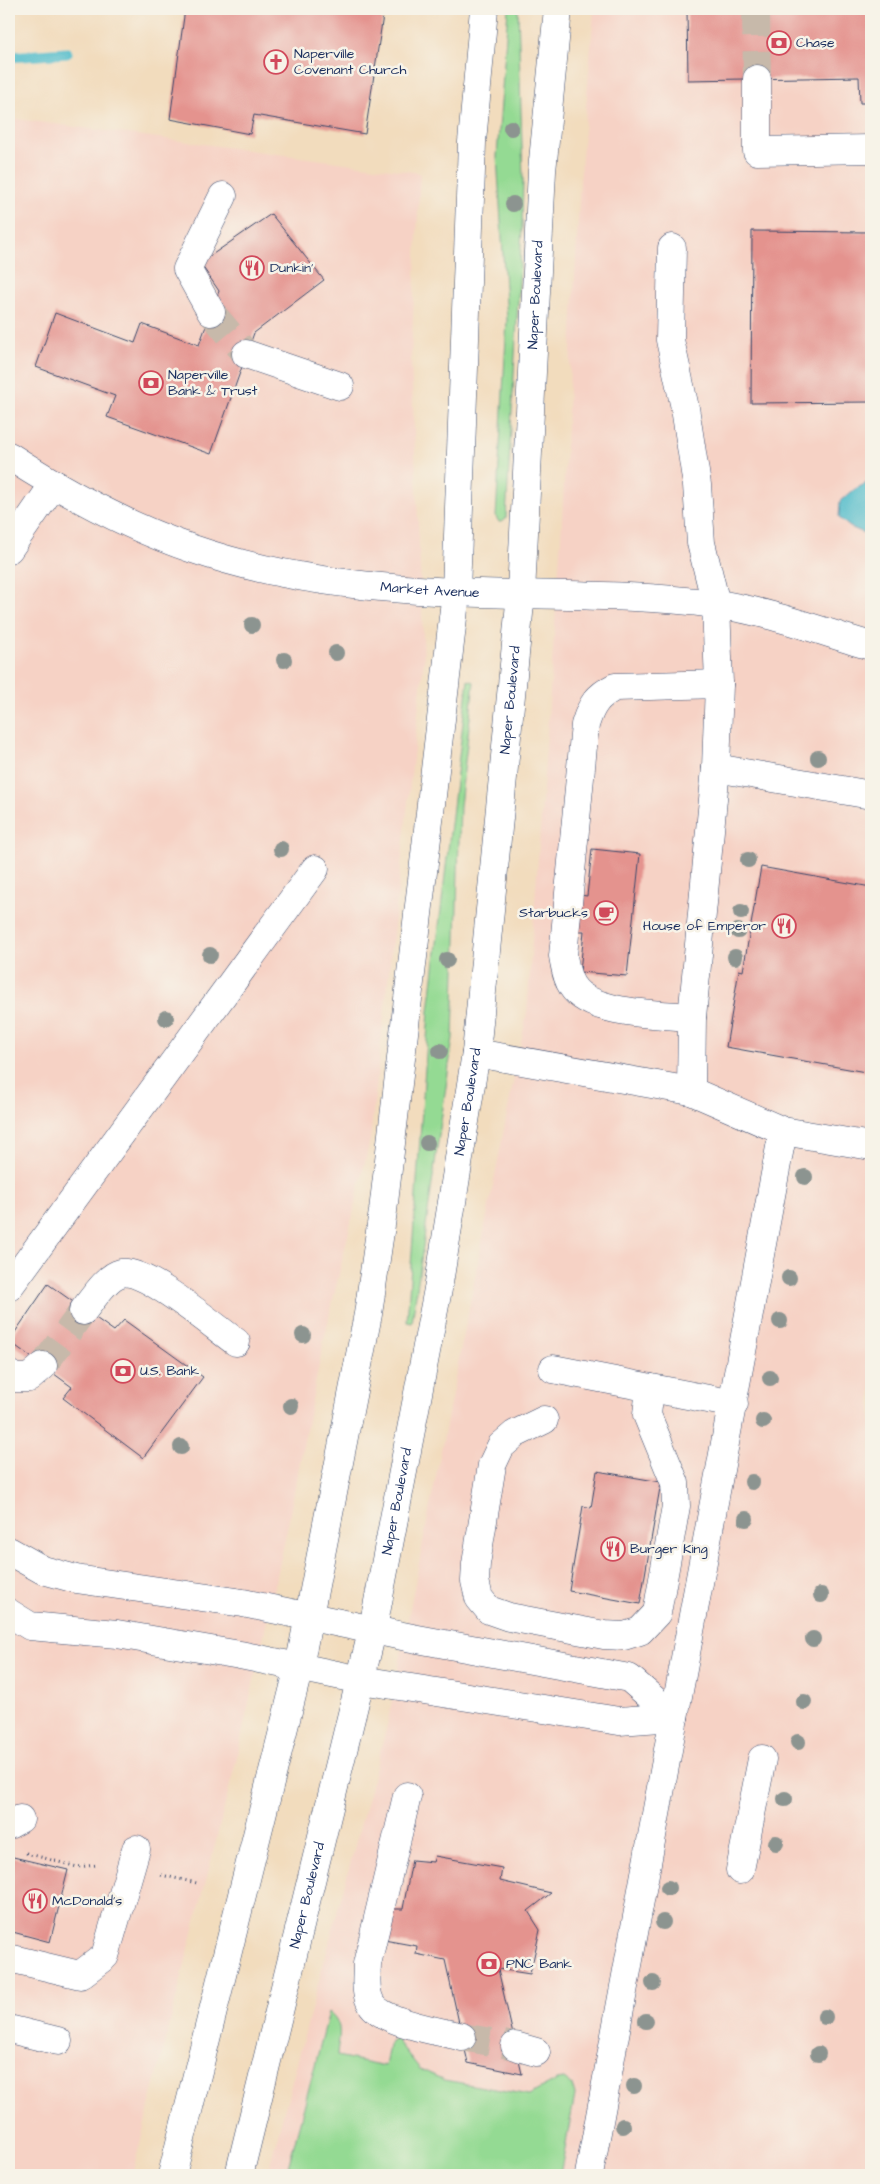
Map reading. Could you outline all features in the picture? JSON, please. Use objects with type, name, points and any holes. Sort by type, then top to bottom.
[{"type":"main road","points":[[172,2175],[310,1616],[366,1323],[384,1211],[456,592],[472,142],[484,9]]},
{"type":"main road","name":"Naper Boulevard","points":[[239,2175],[373,1628],[438,1289],[476,1053],[521,593],[542,172],[558,9]]},
{"type":"main road","points":[[757,79],[757,150],[871,149]]},
{"type":"main road","points":[[211,312],[187,269],[223,196]]},
{"type":"main road","points":[[672,248],[670,340],[685,408],[697,485],[701,543],[716,604],[719,684],[716,768],[692,1017],[691,1091]]},
{"type":"main road","points":[[246,354],[340,386]]},
{"type":"main road","name":"Market Avenue","points":[[9,456],[105,513],[192,549],[304,577],[373,587],[716,604],[779,618],[871,646]]},
{"type":"main road","points":[[9,549],[54,484]]},
{"type":"main road","points":[[692,1017],[605,1007],[587,999],[572,987],[563,956],[585,725],[591,705],[601,694],[615,687],[719,684]]},
{"type":"main road","points":[[716,768],[871,794]]},
{"type":"main road","points":[[9,1287],[315,868]]},
{"type":"main road","points":[[476,1053],[691,1091],[783,1131],[871,1146]]},
{"type":"main road","points":[[589,2175],[734,1404],[783,1131]]},
{"type":"main road","points":[[83,1311],[104,1285],[121,1273],[137,1275],[160,1286],[236,1342]]},
{"type":"main road","points":[[9,1374],[14,1378],[29,1378],[43,1366]]},
{"type":"main road","points":[[553,1369],[734,1404]]},
{"type":"main road","points":[[544,1420],[515,1434],[501,1446],[492,1465],[476,1564],[475,1581],[478,1598],[489,1610],[509,1618],[604,1635],[632,1634],[640,1631],[657,1613],[676,1506],[675,1483],[647,1415],[650,1388]]},
{"type":"main road","points":[[9,1551],[43,1570],[76,1579],[243,1603],[373,1628],[412,1638],[629,1678],[674,1717]]},
{"type":"main road","points":[[9,1614],[30,1626],[117,1634],[361,1680],[619,1721],[674,1717]]},
{"type":"main road","points":[[740,1870],[762,1759]]},
{"type":"main road","points":[[407,1796],[368,1964],[366,1990],[371,2004],[387,2016],[462,2037]]},
{"type":"main road","points":[[9,1958],[80,1975],[105,1956],[136,1849]]},
{"type":"main road","points":[[9,2029],[58,2041]]},
{"type":"path","points":[[14,1828],[77,1867],[105,1865]]},
{"type":"path","points":[[160,1874],[197,1884]]},
{"type":"shaded area","points":[[594,9],[871,9],[871,2175],[267,2175],[387,1726],[527,1012],[561,538],[580,182]]},
{"type":"shaded area","points":[[9,118],[420,173],[411,358],[424,660],[370,1140],[324,1339],[284,1544],[237,1757],[132,2175],[9,2175]]},
{"type":"green space","points":[[508,9],[518,9],[523,180],[506,519],[499,522],[496,517],[507,320],[497,156]]},
{"type":"green space","points":[[468,680],[474,682],[460,806],[453,1038],[412,1323],[407,1322],[429,1011]]},
{"type":"green space","points":[[329,2012],[339,2027],[337,2056],[385,2066],[390,2041],[395,2038],[420,2069],[444,2080],[529,2095],[557,2080],[564,2079],[572,2085],[575,2095],[560,2175],[286,2175]]},
{"type":"water","points":[[871,481],[871,536],[850,527],[839,518],[840,501],[855,489]]},
{"type":"building","name":"Naperville Covenant Church","points":[[185,9],[384,9],[365,134],[254,115],[250,134],[170,119]]},
{"type":"building","name":"Chase","points":[[687,9],[871,9],[871,103],[860,103],[859,77],[688,80]]},
{"type":"building","points":[[271,214],[324,280],[254,333],[211,454],[107,417],[115,396],[36,367],[55,313],[135,343],[142,324],[199,345],[219,291],[200,263]]},
{"type":"building","points":[[752,231],[871,232],[871,402],[751,403]]},
{"type":"building","name":"Starbucks","points":[[592,849],[640,854],[627,976],[580,972],[584,931],[576,931],[580,895],[587,896]]},
{"type":"building","points":[[761,867],[871,887],[871,1073],[726,1047],[739,970],[743,971]]},
{"type":"building","name":"U.S. Bank","points":[[48,1284],[114,1331],[124,1320],[203,1377],[143,1458],[63,1398],[72,1387],[9,1341]]},
{"type":"building","name":"Burger King","points":[[597,1471],[661,1482],[640,1604],[569,1591],[583,1506],[591,1508]]},
{"type":"building","name":"McDonald's","points":[[9,1856],[68,1870],[50,1942],[9,1931]]},
{"type":"building","name":"PNC Bank","points":[[435,1856],[502,1868],[500,1881],[551,1893],[528,1911],[540,1930],[530,1974],[498,1969],[522,2074],[468,2063],[445,1960],[416,1954],[417,1946],[384,1940],[389,1909],[403,1909],[412,1860],[433,1862]]},
{"type":"waterway","points":[[9,57],[67,53]]},
{"type":"tunnel","points":[[756,9],[757,79]]},
{"type":"tunnel","points":[[211,312],[246,354]]},
{"type":"tunnel","points":[[43,1366],[83,1311]]},
{"type":"tunnel","points":[[462,2037],[515,2046]]},
{"type":"place","name":"Chase","points":[[779,43]]},
{"type":"place","name":"Naperville Covenant Church","points":[[276,62]]},
{"type":"place","name":"Dunkin'","points":[[252,268]]},
{"type":"place","name":"Naperville Bank & Trust","points":[[151,383]]},
{"type":"place","name":"Starbucks","points":[[606,913]]},
{"type":"place","name":"House of Emperor","points":[[784,926]]},
{"type":"place","name":"U.S. Bank","points":[[123,1371]]},
{"type":"place","name":"Burger King","points":[[613,1549]]},
{"type":"place","name":"McDonald's","points":[[35,1901]]},
{"type":"place","name":"PNC Bank","points":[[489,1964]]}]
